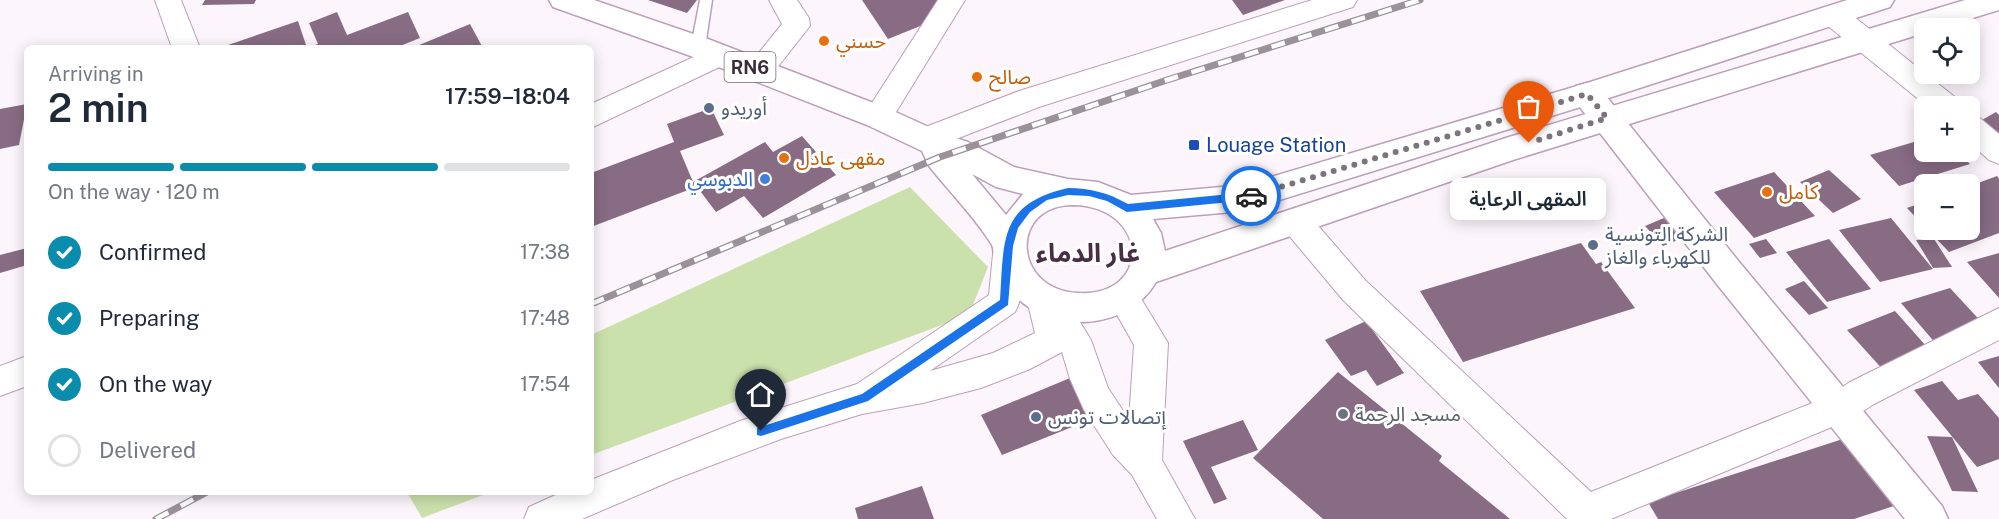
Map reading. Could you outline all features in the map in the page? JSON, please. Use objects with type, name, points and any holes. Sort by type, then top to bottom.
[{"type":"main road","name":"RN6","points":[[563,0],[709,51],[878,117],[929,141],[957,151],[1007,178],[1059,189],[1089,192],[1110,198],[1127,208],[1143,228],[1149,250],[1145,272]]},
{"type":"main road","points":[[929,141],[1006,239],[1015,272],[1026,287],[1047,302],[1070,308],[1089,309],[1107,305],[1123,297],[1140,282],[1145,272],[1297,223],[1509,149],[1597,106],[1833,15],[1880,0]]},
{"type":"main road","points":[[1127,208],[1244,198],[1597,106],[1866,40],[1999,0]]},
{"type":"main road","points":[[1597,106],[1728,273],[1929,519]]},
{"type":"main road","name":"RN6","points":[[1009,250],[1014,226],[1027,209],[1059,189]]},
{"type":"street","points":[[168,0],[185,45]]},
{"type":"street","points":[[759,70],[796,24],[782,0]]},
{"type":"street","points":[[878,117],[952,0]]},
{"type":"street","points":[[929,141],[1029,99],[1344,0]]},
{"type":"street","points":[[1833,15],[1934,96]]},
{"type":"street","points":[[594,115],[709,51]]},
{"type":"street","points":[[1980,135],[1999,152]]},
{"type":"street","points":[[1297,223],[1354,290],[1589,515],[1839,408],[1862,393],[1986,331],[1999,322]]},
{"type":"street","points":[[865,397],[1005,302],[1009,250]]},
{"type":"street","points":[[1123,297],[1151,343],[1144,464]]},
{"type":"street","points":[[542,519],[723,444],[865,397],[938,384],[1011,363],[1053,340],[1047,302]]},
{"type":"street","points":[[1047,302],[1079,350],[1087,379],[1096,399],[1125,443],[1144,464],[1177,519]]},
{"type":"street","points":[[0,381],[24,372]]},
{"type":"lane","points":[[706,0],[709,51]]},
{"type":"green space","points":[[910,187],[988,267],[969,315],[594,454],[594,334]]},
{"type":"green space","points":[[409,495],[483,495],[422,518]]},
{"type":"building","points":[[205,0],[256,0],[254,4],[202,5]]},
{"type":"building","points":[[648,0],[697,0],[687,13]]},
{"type":"building","points":[[862,0],[952,0],[960,10],[888,39]]},
{"type":"building","points":[[1232,0],[1285,0],[1243,15]]},
{"type":"building","points":[[337,12],[347,35],[408,12],[420,38],[402,45],[315,45],[318,44],[309,23]]},
{"type":"building","points":[[298,21],[306,45],[228,45]]},
{"type":"building","points":[[470,24],[481,45],[419,45]]},
{"type":"building","points":[[24,105],[24,119],[19,145],[0,149],[0,109]]},
{"type":"building","points":[[711,108],[724,135],[680,151],[693,182],[765,142],[773,152],[802,136],[836,175],[763,218],[744,196],[716,212],[694,183],[696,187],[594,226],[594,172],[674,142],[667,124]]},
{"type":"building","points":[[1996,112],[1999,115],[1999,133],[1982,120]]},
{"type":"building","points":[[1914,142],[1914,162],[1968,162],[1970,164],[1938,174],[1914,174],[1914,181],[1899,186],[1870,155]]},
{"type":"building","points":[[1829,170],[1861,199],[1833,213],[1800,182]]},
{"type":"building","points":[[1774,172],[1815,216],[1754,238],[1714,192]]},
{"type":"building","points":[[1997,176],[1999,179],[1999,233],[1949,252],[1938,240],[1980,240],[1980,182]]},
{"type":"building","points":[[1914,206],[1914,215],[1907,208]]},
{"type":"building","points":[[1664,218],[1683,238],[1663,246],[1645,226]]},
{"type":"building","points":[[1891,218],[1933,269],[1880,282],[1839,230]]},
{"type":"building","points":[[1766,239],[1777,253],[1760,258],[1749,244]]},
{"type":"building","points":[[1829,239],[1871,289],[1827,302],[1786,252]]},
{"type":"building","points":[[1916,240],[1935,240],[1952,267],[1933,268]]},
{"type":"building","points":[[1581,243],[1596,264],[1601,262],[1635,308],[1463,362],[1420,291]]},
{"type":"building","points":[[24,249],[24,266],[0,273],[0,255]]},
{"type":"building","points":[[1999,253],[1999,298],[1967,262]]},
{"type":"building","points":[[1804,281],[1828,308],[1809,315],[1785,289]]},
{"type":"building","points":[[1950,288],[1987,328],[1937,345],[1901,303]]},
{"type":"building","points":[[1895,311],[1934,355],[1886,373],[1847,330]]},
{"type":"building","points":[[1366,321],[1404,373],[1377,386],[1366,370],[1351,376],[1325,340]]},
{"type":"building","points":[[1999,356],[1999,388],[1978,362]]},
{"type":"building","name":"مسجد الرحمة","points":[[1338,372],[1442,456],[1439,461],[1510,519],[1323,519],[1253,458]]},
{"type":"building","name":"إتصالات تونس","points":[[1070,378],[1092,419],[1002,455],[981,415]]},
{"type":"building","points":[[1942,381],[1958,400],[1978,394],[1999,418],[1999,459],[1977,467],[1914,390]]},
{"type":"building","points":[[1243,420],[1258,450],[1211,467],[1227,499],[1214,504],[1183,441]]},
{"type":"building","points":[[1927,436],[1952,437],[1978,492],[1952,491]]},
{"type":"building","points":[[1849,437],[1900,504],[1854,519],[1658,519],[1648,502]]},
{"type":"building","points":[[922,486],[934,519],[858,519],[855,508]]},
{"type":"railway","points":[[594,303],[940,157],[1167,80],[1420,0]]},
{"type":"railway","points":[[156,519],[201,495]]},
{"type":"way so far","points":[[1251,196],[1587,94],[1607,118],[1529,143]]},
{"type":"place","name":"حسني","points":[[824,41]]},
{"type":"place","name":"صالح","points":[[977,77]]},
{"type":"place","name":"أوريدو","points":[[709,108]]},
{"type":"place","name":"المقهى الرعاية","points":[[1529,143]]},
{"type":"place","name":"Louage Station","points":[[1194,145]]},
{"type":"place","name":"مقهى عادل","points":[[784,158]]},
{"type":"place","name":"الدبوسي","points":[[765,179]]},
{"type":"place","name":"كامل","points":[[1767,192]]},
{"type":"place","name":"الشركة التونسية للكهرباء والغاز","points":[[1593,245]]},
{"type":"place","name":"مسجد الرحمة","points":[[1343,414]]},
{"type":"place","name":"إتصالات تونس","points":[[1036,417]]},
{"type":"district","name":"غار الدماء","points":[[1088,252]]},
{"type":"route","points":[[761,431],[865,397],[1005,302],[1009,246],[1014,226],[1027,209],[1045,197],[1068,192],[1089,192],[1110,198],[1127,208],[1251,196]]}]
